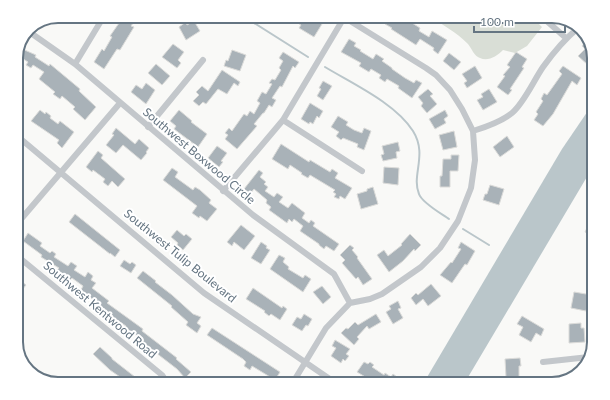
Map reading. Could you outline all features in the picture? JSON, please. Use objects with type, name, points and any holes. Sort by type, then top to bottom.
[{"type":"street","points":[[75,64],[100,23]]},
{"type":"street","points":[[223,191],[283,120],[340,23]]},
{"type":"street","points":[[296,377],[326,328],[350,303],[370,299],[382,294],[422,267],[440,248],[458,221],[471,188],[475,160],[473,131],[456,98],[436,75],[355,23]]},
{"type":"street","points":[[549,23],[566,38]]},
{"type":"street","points":[[473,131],[493,124],[512,113],[526,95],[543,67],[566,38],[574,31]]},
{"type":"street","name":"Southwest Boxwood Circle","points":[[33,34],[75,64],[223,191],[271,230],[334,274],[350,303]]},
{"type":"street","points":[[148,127],[203,60]]},
{"type":"street","points":[[23,217],[120,103]]},
{"type":"street","points":[[283,120],[362,171]]},
{"type":"street","name":"Southwest Tulip Boulevard","points":[[23,141],[204,292],[326,377]]},
{"type":"street","name":"Southwest Kentwood Road","points":[[23,263],[163,377]]},
{"type":"street","points":[[543,362],[582,359]]},
{"type":"shaded area","points":[[440,23],[538,23],[542,27],[527,46],[515,53],[503,50],[492,58],[486,59],[476,56],[468,44]]},
{"type":"shaded area","points":[[587,112],[587,177],[468,377],[427,377],[562,149]]},
{"type":"building","points":[[119,23],[133,23],[131,26],[134,27],[120,50],[117,49],[104,69],[94,62],[102,49],[104,51],[112,37],[110,36]]},
{"type":"building","points":[[185,23],[187,25],[195,23],[200,31],[186,40],[179,27]]},
{"type":"building","points":[[298,23],[322,24],[314,37],[299,28],[301,25]]},
{"type":"building","points":[[412,23],[420,28],[419,31],[429,37],[432,31],[447,40],[438,54],[433,50],[434,48],[420,39],[416,45],[385,24]]},
{"type":"building","points":[[349,39],[356,43],[354,46],[361,50],[360,51],[373,59],[376,54],[384,59],[382,61],[405,78],[414,83],[416,80],[422,83],[412,98],[398,88],[399,86],[387,79],[385,82],[379,78],[381,75],[371,69],[369,72],[359,66],[361,63],[341,52]]},
{"type":"building","points":[[173,44],[184,52],[178,60],[181,63],[177,68],[162,57]]},
{"type":"building","points":[[584,44],[586,49],[587,64],[578,56],[585,49],[582,46]]},
{"type":"building","points":[[24,50],[36,55],[35,57],[49,66],[50,64],[80,89],[79,91],[96,107],[85,120],[73,109],[75,107],[62,96],[60,99],[53,94],[55,92],[39,79],[44,72],[33,65],[31,68],[26,65],[28,62],[23,59]]},
{"type":"building","points":[[232,50],[246,55],[240,71],[224,66],[226,60],[228,61]]},
{"type":"building","points":[[283,52],[299,62],[295,68],[293,66],[282,87],[280,86],[272,98],[276,100],[272,107],[269,105],[254,124],[257,126],[237,149],[225,139],[228,135],[225,133],[229,128],[232,131],[244,114],[247,116],[250,111],[254,114],[260,103],[257,101],[262,92],[266,94],[272,84],[269,83],[272,79],[275,80],[281,70],[279,68],[283,61],[279,58]]},
{"type":"building","points":[[516,52],[527,59],[522,67],[524,68],[510,89],[512,90],[508,95],[497,87],[505,76],[503,75],[510,67],[507,65]]},
{"type":"building","points":[[449,53],[461,62],[454,70],[443,61]]},
{"type":"building","points":[[156,64],[170,76],[162,85],[148,73]]},
{"type":"building","points":[[475,66],[482,78],[467,88],[464,83],[467,81],[462,74]]},
{"type":"building","points":[[563,66],[581,78],[577,85],[572,81],[553,114],[543,126],[534,120],[538,114],[536,112],[543,101],[541,99],[544,93],[547,95],[562,74],[559,71]]},
{"type":"building","points":[[222,70],[240,82],[238,86],[234,83],[227,94],[218,89],[206,104],[203,102],[199,106],[193,101],[199,95],[196,92],[202,86],[208,91]]},
{"type":"building","points":[[323,81],[332,86],[323,100],[317,96]]},
{"type":"building","points":[[146,83],[155,90],[146,104],[131,92],[136,85],[142,89]]},
{"type":"building","points":[[428,89],[433,94],[430,96],[437,104],[427,113],[421,106],[423,103],[418,97]]},
{"type":"building","points":[[489,89],[497,102],[483,110],[477,100],[483,97],[481,94]]},
{"type":"building","points":[[310,103],[323,111],[319,118],[317,116],[313,124],[310,122],[309,124],[301,119]]},
{"type":"building","points":[[40,110],[45,114],[46,112],[51,116],[50,118],[58,124],[60,121],[74,132],[62,148],[57,143],[59,140],[31,121]]},
{"type":"building","points":[[179,110],[192,121],[191,122],[207,134],[198,147],[174,129],[176,126],[170,121]]},
{"type":"building","points":[[445,110],[448,116],[444,119],[446,123],[435,129],[429,119]]},
{"type":"building","points":[[338,116],[348,122],[346,125],[354,130],[362,133],[364,128],[371,131],[364,150],[357,147],[358,144],[343,138],[341,140],[336,136],[339,132],[331,127]]},
{"type":"building","points":[[116,128],[135,144],[139,139],[149,148],[141,160],[123,145],[116,153],[106,145],[114,135],[112,134]]},
{"type":"building","points":[[454,131],[457,147],[443,150],[439,135]]},
{"type":"building","points":[[507,136],[514,147],[500,157],[493,147]]},
{"type":"building","points":[[398,142],[400,151],[396,152],[397,158],[383,161],[381,155],[384,154],[382,146]]},
{"type":"building","points":[[281,144],[309,162],[310,160],[330,172],[332,169],[338,173],[335,178],[352,188],[345,199],[340,196],[339,199],[334,197],[336,194],[333,192],[335,190],[310,175],[308,178],[290,165],[288,169],[272,159]]},
{"type":"building","points":[[217,146],[227,153],[221,161],[223,162],[219,167],[208,158]]},
{"type":"building","points":[[98,151],[103,155],[101,158],[125,179],[118,187],[112,181],[108,186],[103,182],[105,179],[93,170],[92,172],[86,167]]},
{"type":"building","points":[[451,155],[459,155],[458,171],[450,171],[450,187],[440,187],[443,159],[451,159]]},
{"type":"building","points":[[384,167],[399,168],[398,185],[383,183]]},
{"type":"building","points":[[172,168],[178,172],[175,177],[193,190],[195,187],[200,190],[211,200],[209,203],[217,209],[207,221],[192,213],[197,206],[163,180]]},
{"type":"building","points":[[259,170],[263,173],[260,177],[266,182],[264,184],[268,187],[265,191],[274,197],[277,193],[283,197],[279,202],[288,208],[292,203],[305,213],[302,218],[309,223],[311,220],[315,223],[313,226],[339,244],[334,251],[326,246],[324,249],[300,231],[303,226],[294,219],[292,222],[289,219],[287,223],[269,210],[271,207],[266,203],[267,200],[254,189],[250,194],[244,189]]},
{"type":"building","points":[[490,185],[504,189],[499,205],[483,200]]},
{"type":"building","points":[[373,187],[378,204],[361,209],[357,194],[367,191],[367,189]]},
{"type":"building","points":[[75,214],[120,250],[115,257],[69,222]]},
{"type":"building","points":[[241,225],[255,236],[244,250],[234,242],[232,246],[227,242]]},
{"type":"building","points":[[177,230],[184,236],[186,234],[192,239],[183,250],[171,237]]},
{"type":"building","points":[[28,233],[42,243],[40,246],[50,253],[52,251],[56,254],[54,257],[68,266],[71,262],[77,266],[74,270],[85,277],[88,272],[93,276],[91,280],[96,283],[92,288],[109,301],[107,303],[143,329],[142,331],[177,358],[176,359],[191,372],[184,377],[177,369],[142,342],[144,340],[125,328],[126,326],[108,314],[109,313],[81,290],[83,286],[72,278],[70,280],[57,270],[59,268],[41,257],[42,255],[23,241]]},
{"type":"building","points":[[410,234],[421,245],[415,251],[414,249],[403,261],[389,272],[377,255],[384,250],[388,256],[402,245],[401,244]]},
{"type":"building","points":[[261,242],[270,250],[261,264],[251,258]]},
{"type":"building","points":[[461,242],[475,251],[467,265],[465,264],[452,283],[440,275],[451,262],[452,263],[461,249],[458,248]]},
{"type":"building","points":[[350,245],[354,248],[352,250],[372,279],[363,285],[358,277],[356,279],[342,263],[345,260],[340,255]]},
{"type":"building","points":[[279,255],[285,258],[283,262],[289,267],[288,269],[303,278],[305,275],[311,279],[303,292],[270,269]]},
{"type":"building","points":[[124,260],[130,264],[132,262],[136,265],[131,273],[120,266]]},
{"type":"building","points":[[143,271],[193,314],[201,317],[197,323],[201,326],[197,333],[186,325],[188,322],[171,307],[172,306],[137,278]]},
{"type":"building","points":[[431,284],[441,296],[428,306],[423,299],[416,305],[411,298],[416,293],[418,295]]},
{"type":"building","points":[[322,286],[331,297],[323,304],[313,292]]},
{"type":"building","points":[[253,288],[282,308],[283,306],[287,309],[280,320],[271,314],[269,316],[264,312],[265,311],[246,299]]},
{"type":"building","points":[[574,292],[587,294],[586,311],[571,308]]},
{"type":"building","points":[[398,301],[401,308],[398,309],[403,318],[393,324],[386,312],[391,309],[389,306]]},
{"type":"building","points":[[304,314],[312,319],[308,326],[306,325],[302,331],[292,325],[297,317],[301,319]]},
{"type":"building","points":[[376,314],[381,322],[369,329],[367,326],[357,337],[359,339],[354,345],[341,333],[355,322],[358,325]]},
{"type":"building","points":[[522,316],[544,329],[541,336],[536,333],[531,342],[519,335],[523,327],[517,324]]},
{"type":"building","points":[[581,323],[581,328],[584,328],[585,342],[569,343],[569,324]]},
{"type":"building","points":[[212,328],[280,372],[277,377],[270,377],[252,366],[250,370],[244,366],[246,362],[243,359],[207,335]]},
{"type":"building","points":[[335,340],[350,349],[346,354],[349,356],[345,361],[343,359],[341,363],[331,356],[336,348],[332,346]]},
{"type":"building","points":[[100,347],[112,359],[135,377],[120,377],[93,354]]},
{"type":"building","points":[[520,358],[521,366],[519,366],[519,377],[506,377],[505,359]]},
{"type":"building","points":[[364,362],[368,364],[370,362],[374,365],[372,367],[384,375],[385,373],[391,377],[365,377],[357,372]]},
{"type":"waterway","points":[[254,23],[308,57]]},
{"type":"waterway","points":[[325,67],[385,103],[405,121],[413,131],[419,148],[417,180],[419,194],[428,205],[449,219]]},
{"type":"waterway","points":[[463,229],[489,245]]}]
